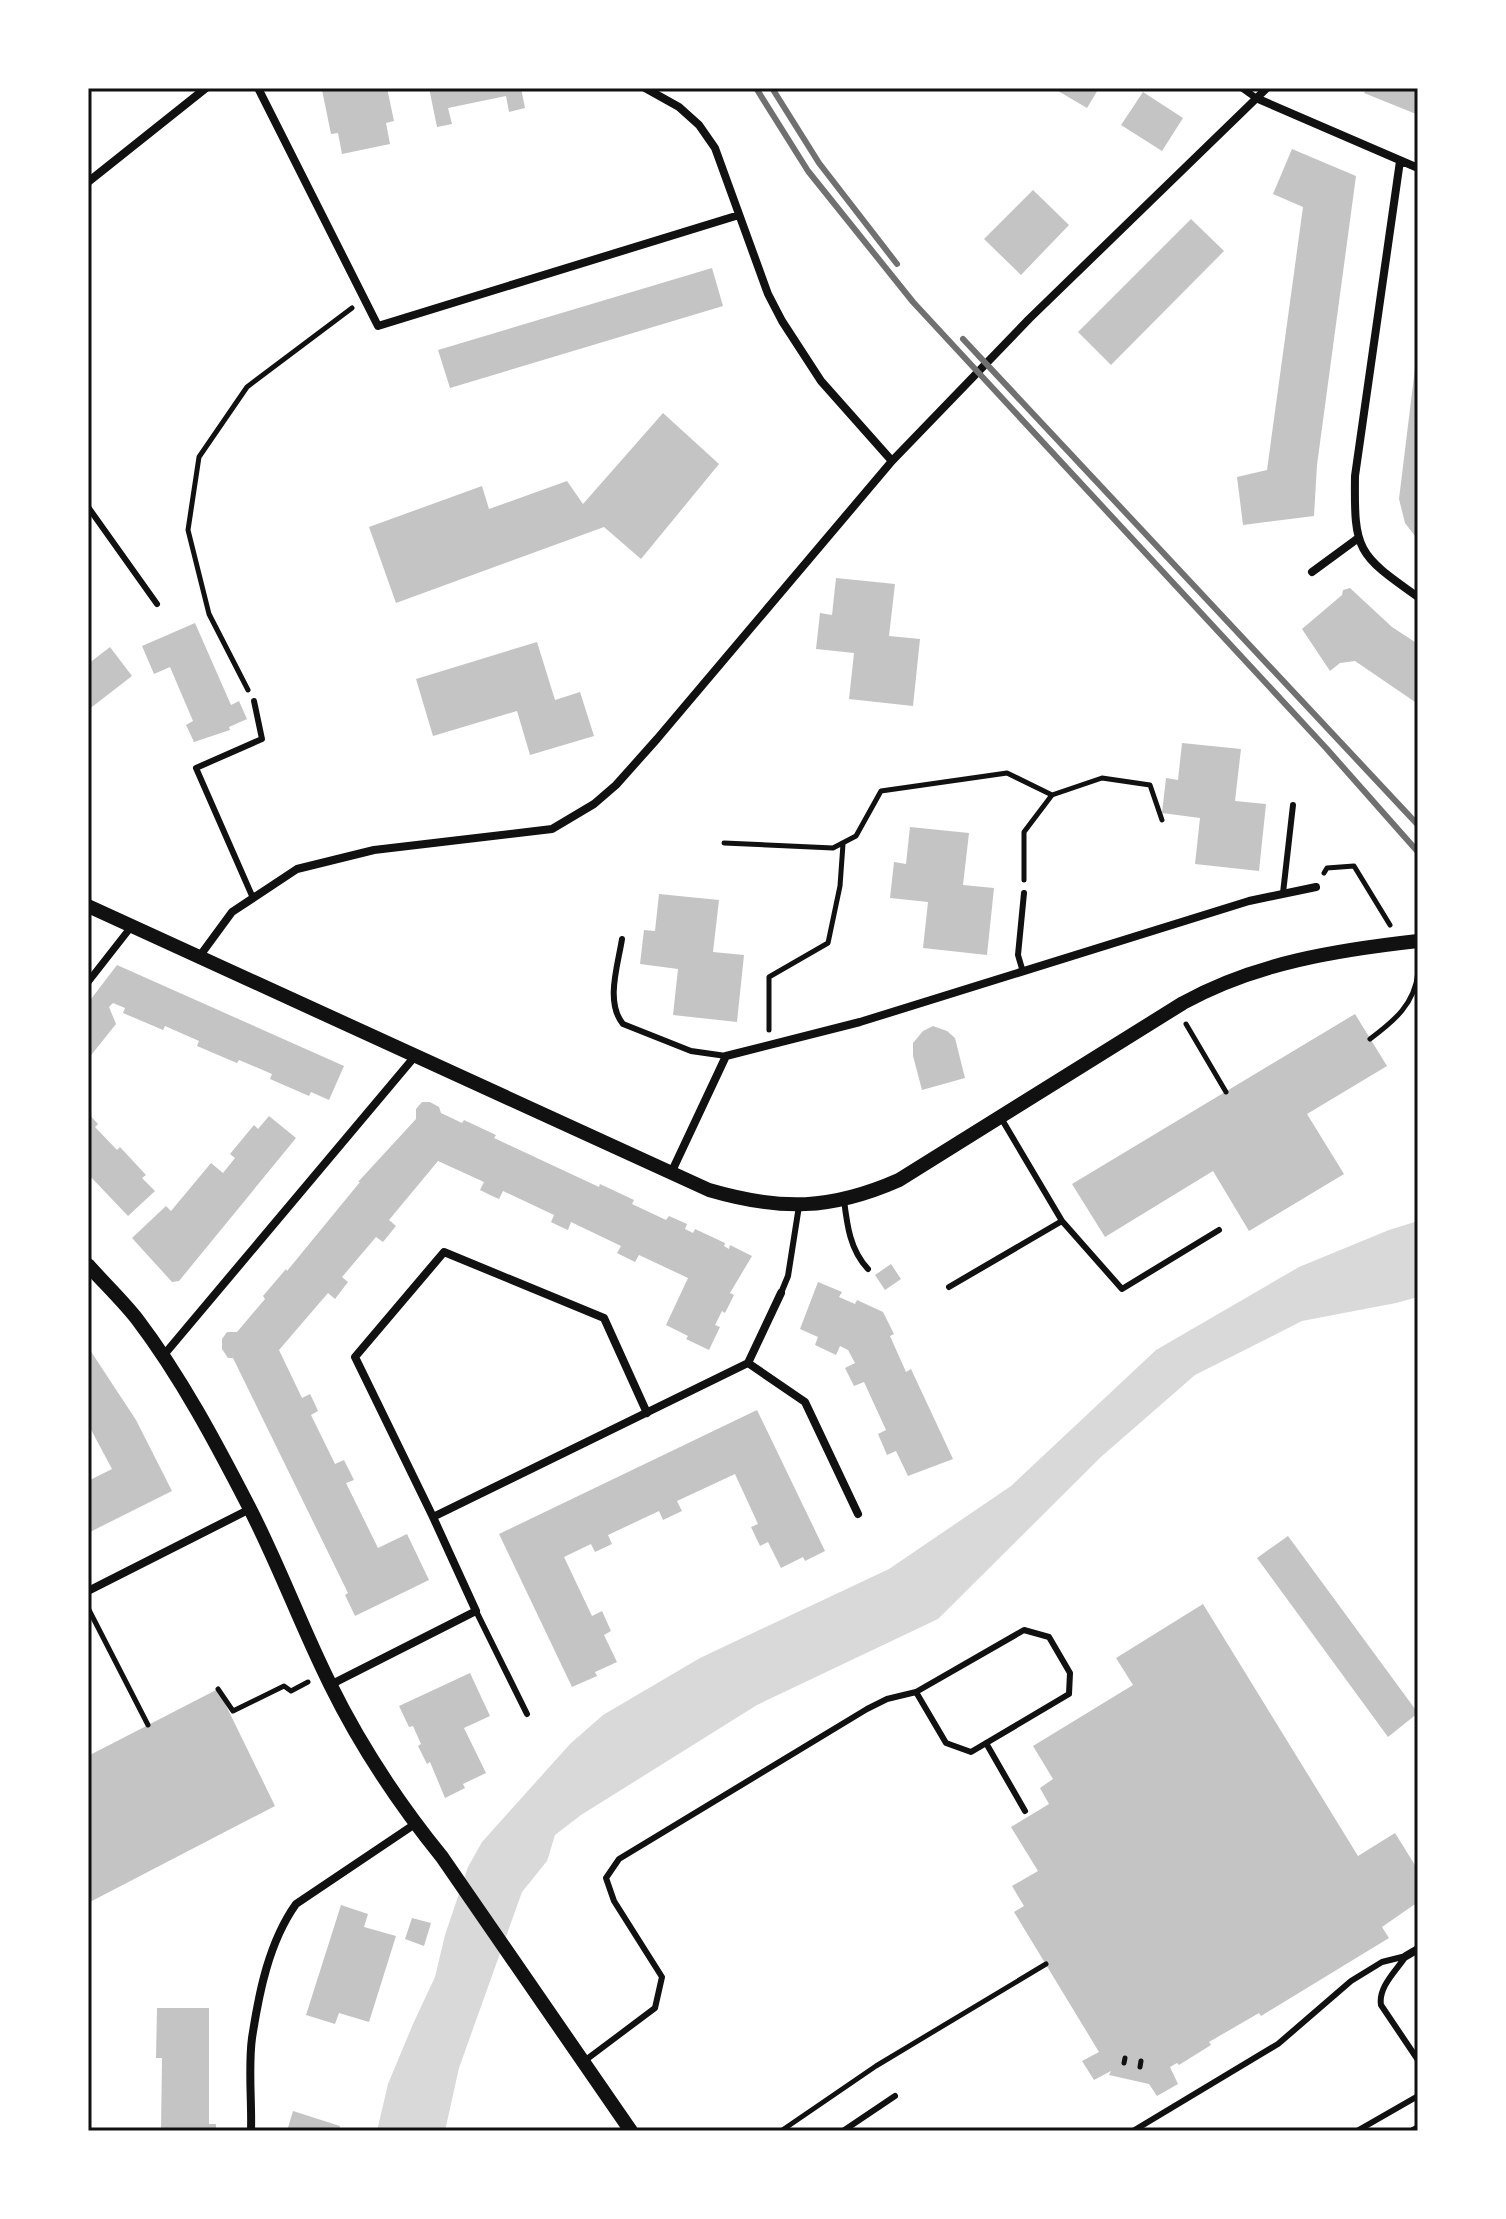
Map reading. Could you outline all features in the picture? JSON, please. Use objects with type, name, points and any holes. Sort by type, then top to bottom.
[{"type":"street","points":[[88,182],[206,88]]},
{"type":"street","points":[[258,88],[378,326],[739,215]]},
{"type":"street","points":[[645,88],[679,107],[699,125],[715,148],[768,294],[788,332],[821,381],[892,461]]},
{"type":"street","points":[[1242,88],[1256,98],[1418,168]]},
{"type":"street","points":[[199,958],[232,912],[297,869],[374,850],[552,829],[594,804],[616,785],[657,739],[892,461],[1029,319],[1267,88]]},
{"type":"street","points":[[1400,161],[1355,476],[1357,539],[1379,570],[1418,597]]},
{"type":"street","points":[[1312,572],[1357,539]]},
{"type":"street","points":[[672,1171],[726,1056],[860,1022],[1249,901],[1316,887]]},
{"type":"street","points":[[88,906],[709,1190],[747,1201],[799,1206],[844,1200],[878,1189],[918,1170],[1176,1007],[1220,984],[1296,960],[1418,941]]},
{"type":"street","points":[[88,982],[131,927]]},
{"type":"street","points":[[163,1356],[416,1055]]},
{"type":"street","points":[[328,1679],[476,1611],[355,1357],[444,1252],[604,1318],[647,1413]]},
{"type":"street","points":[[88,1265],[135,1317],[163,1356],[250,1509],[328,1679],[372,1758],[631,2131]]},
{"type":"street","points":[[433,1517],[748,1363],[781,1293]]},
{"type":"street","points":[[748,1363],[805,1402],[858,1514]]},
{"type":"street","points":[[88,1591],[250,1509]]},
{"type":"street","points":[[251,2131],[252,2040],[270,1955],[282,1923],[296,1904],[415,1824]]},
{"type":"street","points":[[1406,1956],[1418,1949]]},
{"type":"lane","points":[[88,507],[157,604]]},
{"type":"lane","points":[[253,898],[196,768],[262,739],[254,701]]},
{"type":"lane","points":[[1283,893],[1293,805]]},
{"type":"lane","points":[[1023,972],[1018,955],[1024,893]]},
{"type":"lane","points":[[622,939],[614,1002],[616,1016],[623,1024],[691,1051],[726,1056]]},
{"type":"lane","points":[[1001,1118],[1062,1221],[1122,1289],[1219,1230]]},
{"type":"lane","points":[[844,1200],[846,1224],[857,1257],[868,1269]]},
{"type":"lane","points":[[781,1293],[788,1276],[799,1206]]},
{"type":"lane","points":[[949,1287],[1062,1221]]},
{"type":"lane","points":[[476,1611],[527,1714]]},
{"type":"lane","points":[[583,2062],[655,2008],[662,1977],[614,1901],[606,1878],[619,1859],[867,1709],[887,1699],[916,1692],[1024,1630],[1049,1637],[1070,1673],[1069,1694],[971,1752],[946,1743],[916,1692]]},
{"type":"lane","points":[[986,1743],[1025,1811]]},
{"type":"lane","points":[[1406,1956],[1380,1997],[1381,2005],[1418,2060]]},
{"type":"lane","points":[[1133,2131],[1278,2044],[1351,1981],[1382,1962],[1406,1956]]},
{"type":"lane","points":[[843,2131],[895,2096]]},
{"type":"lane","points":[[1357,2131],[1418,2096]]},
{"type":"lane","points":[[1411,2131],[1418,2127]]},
{"type":"path","points":[[254,701],[209,614],[188,530],[199,457],[247,387],[363,299]]},
{"type":"path","points":[[724,843],[833,848],[856,836],[881,791],[1007,773],[1052,795]]},
{"type":"path","points":[[1024,893],[1024,832],[1052,795],[1102,778],[1150,785],[1162,820]]},
{"type":"path","points":[[769,1045],[769,977],[828,943],[840,886],[843,843]]},
{"type":"path","points":[[1316,887],[1327,868],[1354,866],[1377,904]]},
{"type":"path","points":[[1370,1039],[1400,1016],[1417,985],[1418,972]]},
{"type":"path","points":[[1176,1007],[1226,1092]]},
{"type":"path","points":[[88,1608],[148,1725]]},
{"type":"path","points":[[218,1689],[233,1711],[284,1686],[291,1691],[328,1679]]},
{"type":"path","points":[[781,2131],[862,2075],[1046,1964]]},
{"type":"shaded area","points":[[1418,1221],[1418,1297],[1302,1321],[1195,1375],[1102,1456],[938,1619],[757,1705],[581,1815],[555,1835],[547,1861],[522,1892],[459,2068],[445,2131],[377,2131],[388,2084],[435,1977],[445,1935],[468,1867],[482,1842],[570,1744],[603,1715],[700,1658],[889,1569],[1011,1486],[1156,1350],[1299,1267]]},
{"type":"building","points":[[387,88],[394,121],[386,123],[390,144],[342,154],[338,133],[331,134],[322,90]]},
{"type":"building","points":[[429,88],[521,88],[525,108],[509,112],[506,96],[448,108],[452,124],[437,127]]},
{"type":"building","points":[[1053,88],[1099,88],[1087,108]]},
{"type":"building","points":[[1367,88],[1418,88],[1416,114],[1364,93]]},
{"type":"building","points":[[1143,92],[1183,118],[1162,151],[1121,125]]},
{"type":"building","points":[[1292,149],[1356,176],[1317,465],[1314,516],[1243,525],[1237,477],[1267,470],[1303,207],[1273,194]]},
{"type":"building","points":[[1033,190],[1069,225],[1021,275],[984,239]]},
{"type":"building","points":[[1191,219],[1224,251],[1111,365],[1078,332]]},
{"type":"building","points":[[712,268],[723,306],[450,388],[438,350]]},
{"type":"building","points":[[1416,360],[1418,540],[1405,523],[1399,499]]},
{"type":"building","points":[[663,413],[719,464],[641,559],[604,527],[396,603],[369,527],[482,486],[489,509],[567,481],[583,504]]},
{"type":"building","points":[[836,578],[895,584],[889,636],[920,639],[913,706],[849,699],[854,653],[816,649],[820,613],[832,615]]},
{"type":"building","points":[[1350,588],[1392,627],[1418,644],[1418,704],[1355,661],[1340,663],[1330,671],[1302,629],[1342,595],[1343,590]]},
{"type":"building","points":[[195,623],[231,705],[239,701],[247,719],[229,727],[230,730],[194,742],[186,725],[193,721],[170,667],[154,674],[142,646]]},
{"type":"building","points":[[537,642],[555,700],[580,692],[594,736],[530,755],[517,711],[433,736],[416,679]]},
{"type":"building","points":[[110,647],[132,676],[88,710],[88,664]]},
{"type":"building","points":[[1182,743],[1241,749],[1235,801],[1266,804],[1259,871],[1195,864],[1200,818],[1162,813],[1166,778],[1178,780]]},
{"type":"building","points":[[910,827],[969,833],[963,885],[994,888],[987,955],[923,948],[928,902],[890,898],[894,862],[906,864]]},
{"type":"building","points":[[659,894],[719,900],[713,952],[744,955],[737,1022],[673,1015],[678,969],[640,964],[644,930],[655,931]]},
{"type":"building","points":[[117,965],[344,1066],[329,1100],[311,1092],[309,1096],[270,1079],[272,1074],[197,1046],[199,1041],[165,1026],[163,1030],[123,1013],[125,1008],[113,1003],[109,1007],[116,1024],[88,1059],[88,1003]]},
{"type":"building","points":[[1355,1014],[1387,1066],[1307,1114],[1344,1174],[1249,1231],[1213,1171],[1105,1237],[1072,1184]]},
{"type":"building","points":[[933,1026],[955,1038],[965,1078],[922,1090],[913,1056],[913,1043],[923,1031]]},
{"type":"building","points":[[422,1102],[430,1102],[439,1107],[441,1113],[462,1123],[464,1120],[496,1135],[494,1138],[634,1200],[632,1204],[666,1220],[669,1216],[687,1224],[685,1229],[693,1233],[695,1229],[725,1243],[724,1246],[729,1249],[730,1245],[752,1256],[730,1293],[734,1295],[725,1313],[722,1311],[715,1325],[720,1327],[709,1350],[666,1325],[688,1278],[639,1255],[635,1262],[617,1253],[621,1246],[571,1222],[568,1230],[559,1226],[551,1222],[554,1215],[503,1191],[499,1199],[490,1195],[480,1190],[484,1182],[438,1161],[389,1220],[396,1226],[383,1242],[376,1237],[342,1277],[348,1282],[335,1299],[328,1293],[279,1350],[302,1398],[310,1394],[314,1402],[318,1411],[311,1415],[335,1464],[344,1460],[354,1480],[346,1483],[378,1548],[407,1534],[429,1580],[355,1616],[345,1595],[348,1593],[233,1358],[228,1358],[222,1349],[222,1339],[227,1332],[237,1332],[265,1299],[263,1296],[287,1271],[358,1182],[416,1119],[416,1109]]},
{"type":"building","points":[[88,1113],[98,1124],[95,1127],[117,1150],[120,1147],[146,1175],[142,1178],[155,1191],[128,1216],[88,1174]]},
{"type":"building","points":[[269,1116],[296,1138],[179,1281],[172,1282],[132,1238],[166,1206],[171,1211],[211,1163],[223,1173],[235,1158],[230,1154],[254,1125],[258,1129]]},
{"type":"building","points":[[891,1264],[901,1279],[885,1290],[875,1275]]},
{"type":"building","points":[[818,1282],[842,1292],[839,1297],[855,1304],[857,1300],[883,1312],[906,1372],[911,1369],[953,1459],[908,1476],[896,1451],[887,1455],[878,1434],[886,1430],[864,1382],[854,1386],[845,1368],[855,1363],[848,1350],[840,1346],[836,1355],[815,1345],[818,1337],[800,1329]]},
{"type":"building","points":[[88,1347],[136,1420],[172,1491],[90,1532],[88,1481],[112,1469],[88,1424]]},
{"type":"building","points":[[757,1410],[825,1551],[781,1568],[768,1542],[760,1546],[751,1527],[758,1524],[735,1474],[677,1501],[682,1511],[663,1520],[659,1511],[608,1535],[612,1544],[595,1552],[591,1544],[564,1557],[592,1616],[602,1611],[611,1631],[604,1635],[617,1662],[595,1672],[597,1676],[572,1687],[499,1534]]},
{"type":"building","points":[[1288,1536],[1418,1713],[1388,1737],[1257,1558]]},
{"type":"building","points":[[1203,1604],[1358,1856],[1395,1833],[1418,1870],[1418,1902],[1382,1927],[1389,1938],[1261,2016],[1259,2013],[1209,2042],[1211,2045],[1179,2065],[1170,2067],[1178,2084],[1157,2096],[1149,2084],[1109,2075],[1111,2071],[1094,2080],[1082,2061],[1099,2052],[1014,1912],[1024,1906],[1012,1886],[1038,1871],[1011,1827],[1049,1804],[1040,1788],[1053,1779],[1033,1746],[1133,1685],[1116,1658]]},
{"type":"building","points":[[470,1673],[490,1716],[464,1728],[486,1773],[463,1784],[465,1788],[445,1798],[430,1762],[427,1764],[418,1746],[421,1744],[413,1726],[409,1727],[399,1706]]},
{"type":"building","points":[[218,1689],[275,1806],[88,1903],[88,1756]]},
{"type":"building","points":[[341,1905],[368,1914],[364,1927],[396,1936],[369,2022],[339,2013],[335,2024],[306,2015]]},
{"type":"building","points":[[412,1918],[431,1923],[424,1946],[405,1939]]},
{"type":"building","points":[[157,2008],[209,2008],[209,2124],[216,2124],[216,2131],[161,2131],[162,2058],[156,2058]]},
{"type":"building","points":[[293,2111],[340,2126],[339,2131],[287,2131]]},
{"type":"railway","points":[[756,88],[808,171],[913,302],[1326,748],[1418,852]]},
{"type":"railway","points":[[772,88],[819,163],[897,264]]},
{"type":"railway","points":[[963,339],[1418,825]]}]
